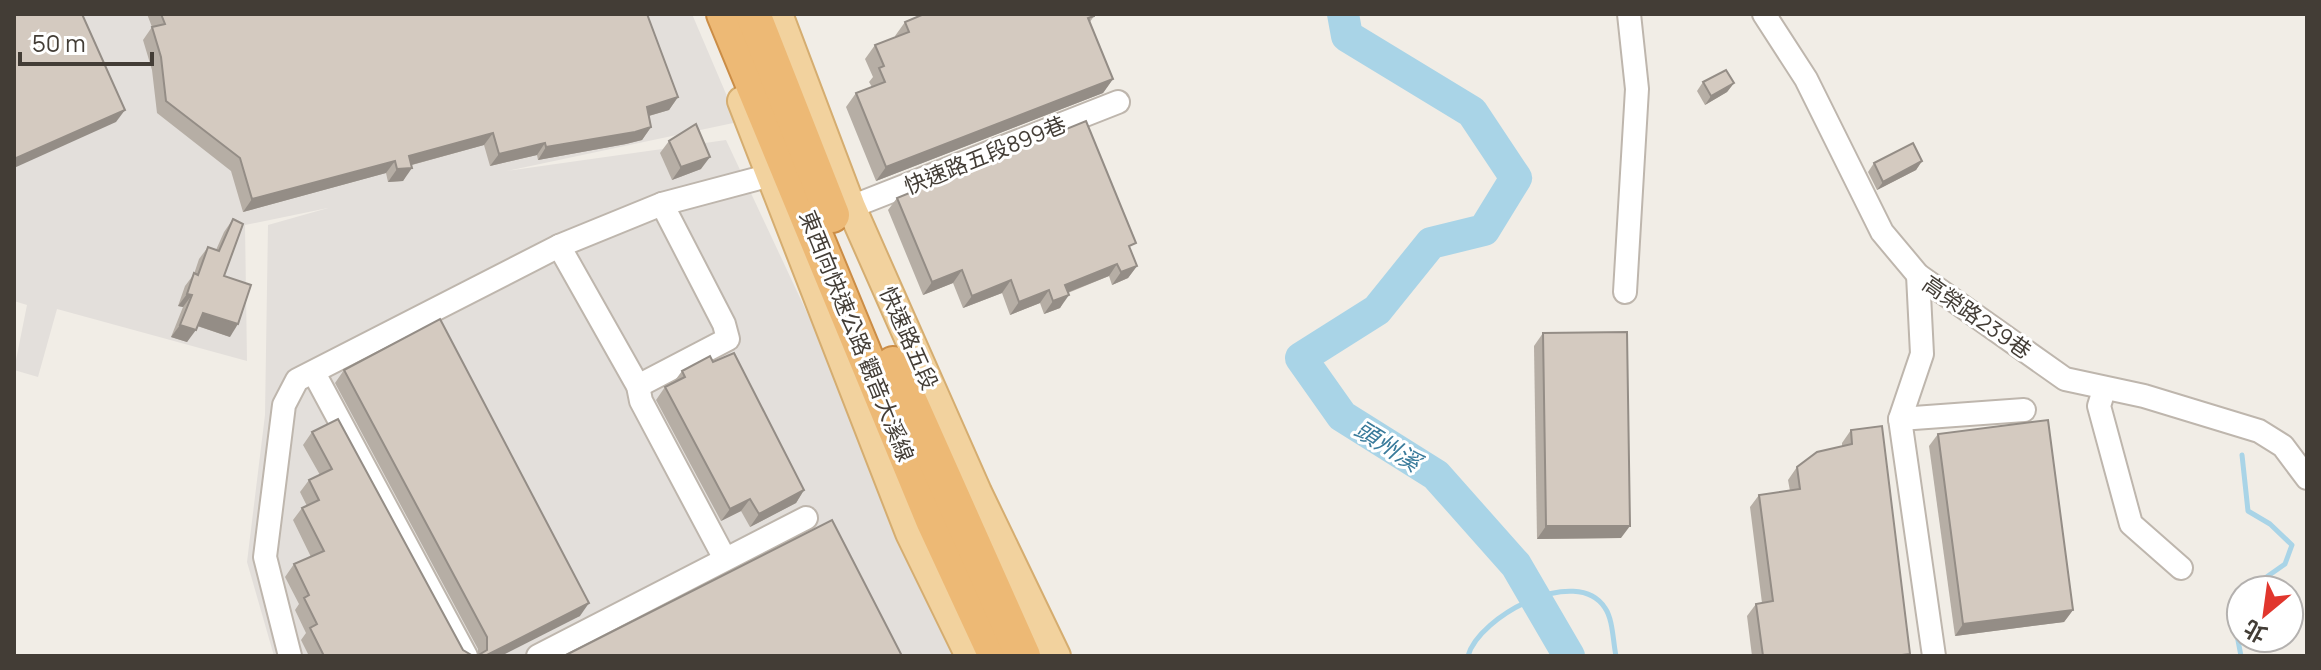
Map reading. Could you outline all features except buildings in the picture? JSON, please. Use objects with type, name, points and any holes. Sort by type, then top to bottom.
[{"type":"highway","name":"東西向快速公路 觀音大溪線","points":[[724,14],[933,520],[996,656]]},
{"type":"highway","name":"東西向快速公路 觀音大溪線","points":[[753,14],[889,356],[1023,656]]},
{"type":"main road","points":[[709,14],[910,533],[970,656]]},
{"type":"main road","name":"快速路五段","points":[[778,14],[851,207],[977,492],[1056,656]]},
{"type":"street","points":[[1625,292],[1637,89],[1629,14]]},
{"type":"street","name":"高榮路239巷","points":[[1764,14],[1806,79],[1882,232],[1918,275],[2065,379],[2104,390],[2144,396],[2259,431],[2283,446],[2307,478]]},
{"type":"street","name":"快速路五段899巷","points":[[851,207],[1118,102]]},
{"type":"street","points":[[290,656],[265,557],[284,405],[297,380],[559,246],[662,204],[771,175]]},
{"type":"street","points":[[638,386],[728,339],[724,324],[662,204]]},
{"type":"street","points":[[559,246],[638,386],[641,401],[725,559]]},
{"type":"street","points":[[1918,275],[1922,354],[1900,419],[1934,656]]},
{"type":"street","points":[[314,373],[466,656]]},
{"type":"street","points":[[2104,390],[2099,406],[2131,524],[2181,568]]},
{"type":"street","points":[[1900,419],[2024,410]]},
{"type":"street","points":[[538,656],[806,518]]},
{"type":"shaded area","points":[[14,14],[692,14],[738,122],[507,171],[726,140],[968,656],[274,656],[247,562],[265,415],[268,225],[328,208],[245,225],[247,361],[57,309],[38,377],[14,370],[27,305],[14,301]]},
{"type":"waterway","name":"頭州溪","points":[[1343,14],[1347,36],[1472,112],[1516,178],[1484,230],[1431,243],[1377,310],[1301,358],[1342,416],[1436,475],[1516,565],[1569,656]]},
{"type":"waterway","points":[[2242,455],[2248,511],[2270,524],[2292,545],[2285,564],[2271,574]]},
{"type":"waterway","points":[[1468,656],[1490,625],[1509,612],[1530,600],[1573,591],[1592,596],[1605,608],[1616,656]]}]
